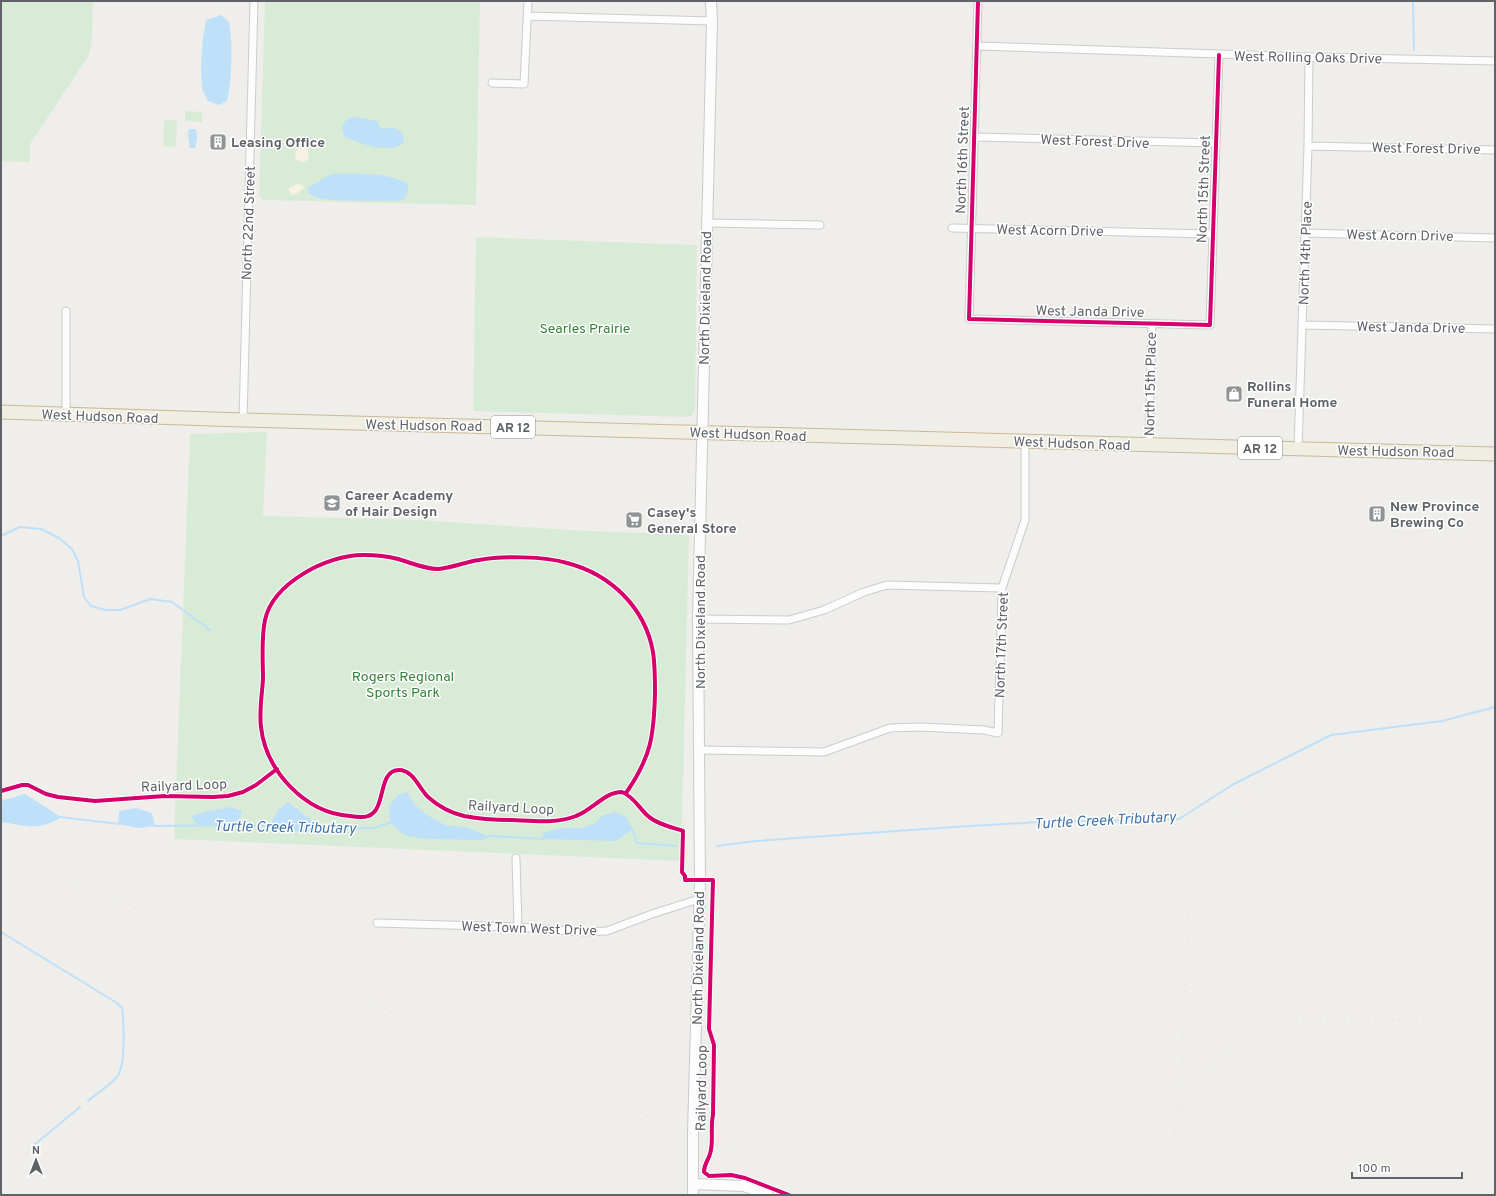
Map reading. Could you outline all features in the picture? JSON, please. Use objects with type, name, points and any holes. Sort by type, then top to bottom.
[{"type":"highway","name":"West Hudson Road","points":[[1,412],[1495,454]]},
{"type":"main road","name":"North Dixieland Road","points":[[693,1195],[693,1134],[699,899],[700,750],[698,619],[703,432],[706,222],[712,21],[711,1]]},
{"type":"main road","points":[[694,1184],[744,1186],[768,1195]]},
{"type":"street","name":"North 22nd Street","points":[[243,420],[254,1]]},
{"type":"street","points":[[492,83],[524,84],[528,1]]},
{"type":"street","name":"North 16th Street","points":[[969,319],[978,1]]},
{"type":"street","points":[[528,16],[712,21]]},
{"type":"street","name":"West Rolling Oaks Drive","points":[[977,46],[1219,55],[1495,61]]},
{"type":"street","name":"North 15th Street","points":[[1210,325],[1219,55]]},
{"type":"street","name":"North 14th Place","points":[[1298,449],[1306,233],[1309,57]]},
{"type":"street","name":"West Forest Drive","points":[[974,137],[1216,143]]},
{"type":"street","name":"West Forest Drive","points":[[1308,146],[1495,150]]},
{"type":"street","points":[[706,222],[820,225]]},
{"type":"street","name":"West Acorn Drive","points":[[952,228],[1213,234]]},
{"type":"street","name":"West Acorn Drive","points":[[1306,233],[1495,238]]},
{"type":"street","points":[[66,311],[66,415]]},
{"type":"street","name":"West Janda Drive","points":[[969,319],[1210,325]]},
{"type":"street","name":"North 15th Place","points":[[1149,445],[1152,323]]},
{"type":"street","name":"West Janda Drive","points":[[1303,324],[1495,329]]},
{"type":"street","name":"North 17th Street","points":[[700,750],[824,752],[890,728],[922,727],[984,730],[998,733],[1002,588],[1025,520],[1025,441]]},
{"type":"street","points":[[698,619],[789,620],[824,610],[864,592],[887,585],[1002,588]]},
{"type":"street","points":[[516,858],[518,927]]},
{"type":"street","name":"West Town West Drive","points":[[377,923],[518,927],[585,932],[607,931],[652,914],[699,899]]},
{"type":"green space","points":[[1,1],[93,1],[92,40],[89,55],[30,144],[30,162],[1,161]]},
{"type":"green space","points":[[265,1],[480,1],[476,205],[263,200],[259,196]]},
{"type":"green space","points":[[185,111],[202,112],[202,122],[185,121]]},
{"type":"green space","points":[[164,120],[177,120],[176,147],[163,146]]},
{"type":"green space","name":"Searles Prairie","points":[[476,237],[697,245],[695,411],[690,417],[473,411]]},
{"type":"green space","name":"Rogers Regional Sports Park","points":[[267,432],[263,516],[419,520],[570,530],[689,535],[681,861],[174,839],[190,434]]},
{"type":"sand","points":[[302,148],[307,150],[309,155],[307,160],[302,162],[297,160],[295,155],[297,150]]},
{"type":"sand","points":[[297,184],[303,185],[304,188],[296,194],[291,195],[289,188]]},
{"type":"water","points":[[221,15],[229,22],[231,62],[227,101],[219,105],[208,101],[202,89],[201,65],[206,20]]},
{"type":"water","points":[[351,117],[377,121],[380,127],[384,129],[392,127],[399,130],[403,134],[404,142],[399,146],[384,148],[367,145],[345,137],[342,128],[344,123]]},
{"type":"water","points":[[189,129],[196,129],[197,138],[195,148],[190,148],[188,136]]},
{"type":"water","points":[[331,174],[372,174],[394,178],[408,185],[408,191],[404,199],[396,201],[329,200],[313,196],[309,192],[307,189]]},
{"type":"water","points":[[407,792],[414,804],[427,815],[445,825],[469,828],[490,837],[483,840],[429,839],[406,836],[394,827],[390,821],[389,806],[398,795]]},
{"type":"water","points":[[25,794],[61,817],[46,825],[39,826],[25,826],[1,822],[1,801]]},
{"type":"water","points":[[288,802],[310,819],[327,829],[320,831],[298,832],[270,826],[278,810]]},
{"type":"water","points":[[231,807],[242,811],[240,819],[234,825],[198,825],[191,816],[208,811]]},
{"type":"water","points":[[136,808],[152,813],[155,826],[138,828],[118,824],[119,811]]},
{"type":"water","points":[[615,812],[626,817],[633,829],[616,841],[543,839],[542,833],[560,828],[582,828],[595,823],[602,816]]},
{"type":"waterway","points":[[1413,1],[1414,50]]},
{"type":"waterway","points":[[1,536],[20,527],[41,529],[59,538],[72,549],[78,561],[84,597],[91,606],[106,610],[120,610],[150,599],[172,602],[210,630]]},
{"type":"waterway","name":"Turtle Creek Tributary","points":[[717,846],[756,841],[953,827],[1040,822],[1179,819],[1232,785],[1331,735],[1442,721],[1495,707]]},
{"type":"waterway","name":"Turtle Creek Tributary","points":[[60,817],[119,824]]},
{"type":"waterway","name":"Turtle Creek Tributary","points":[[325,829],[374,828],[392,822]]},
{"type":"waterway","name":"Turtle Creek Tributary","points":[[154,826],[273,826]]},
{"type":"waterway","name":"Turtle Creek Tributary","points":[[632,829],[637,843],[676,846]]},
{"type":"waterway","name":"Turtle Creek Tributary","points":[[489,836],[545,839]]},
{"type":"waterway","points":[[1,932],[117,1003],[122,1008],[124,1044],[120,1071],[114,1080],[88,1101]]},
{"type":"waterway","points":[[34,1145],[80,1107]]},
{"type":"railway","points":[[1148,1195],[1166,1161],[1177,1125],[1181,1099],[1188,916],[1201,874],[1213,843],[1235,812],[1258,790],[1293,768],[1328,753],[1366,743]]},
{"type":"railway","points":[[1,853],[842,1195]]},
{"type":"railway","points":[[1181,1116],[1190,1097],[1227,1054],[1250,1036],[1277,1024],[1322,1018],[1433,1021]]},
{"type":"cycle path","points":[[978,1],[969,319],[1210,325],[1219,55]]},
{"type":"cycle path","name":"Railyard Loop","points":[[626,793],[641,768],[650,746],[654,722],[654,657],[649,636],[634,607],[611,584],[597,575],[583,568],[567,563],[535,558],[511,557],[488,559],[433,569],[385,556],[349,556],[318,566],[290,583],[279,594],[270,607],[265,620],[263,642],[263,679],[260,715],[264,743],[279,774],[290,787],[303,798],[318,807],[333,813],[357,817],[368,816],[374,812],[378,806],[388,776],[392,772],[399,770],[412,776],[428,797],[445,809],[459,815],[500,820],[544,821],[568,819],[588,810],[604,798],[622,792],[633,800],[652,819],[664,825],[683,831],[682,872],[685,876],[685,880],[713,880],[709,1029],[714,1045],[713,1115],[711,1149],[704,1172],[709,1176],[731,1175],[745,1178],[789,1195]]},
{"type":"cycle path","name":"Railyard Loop","points":[[1,791],[22,785],[28,785],[46,794],[58,797],[95,801],[165,796],[228,796],[243,792],[256,785],[277,769]]},
{"type":"place","name":"Leasing Office","points":[[218,142]]},
{"type":"place","name":"Rollins Funeral Home","points":[[1234,394]]},
{"type":"place","name":"Career Academy of Hair Design","points":[[332,503]]},
{"type":"place","name":"New Province Brewing Co","points":[[1377,514]]},
{"type":"place","name":"Casey's General Store","points":[[634,520]]}]
